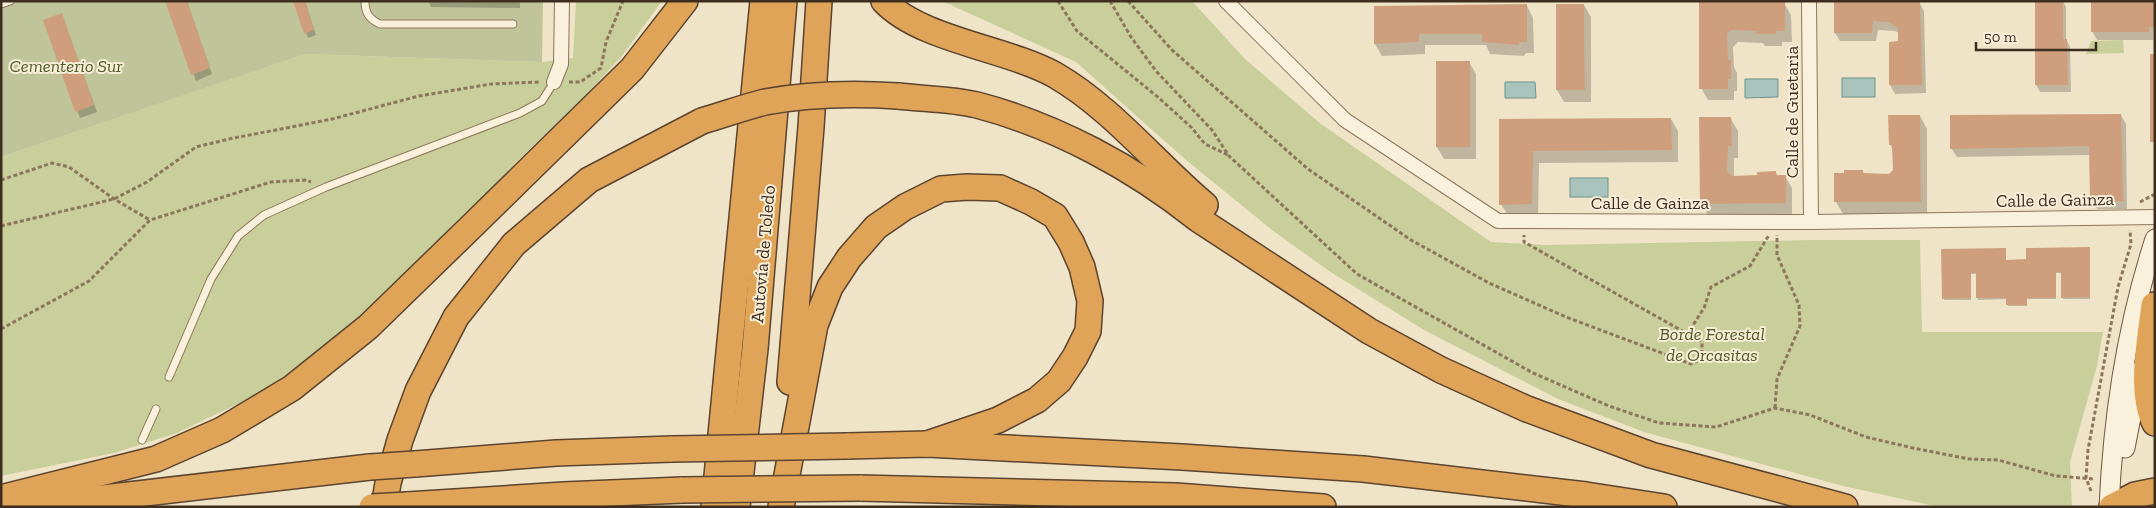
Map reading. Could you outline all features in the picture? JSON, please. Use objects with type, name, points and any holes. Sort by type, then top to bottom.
[{"type":"highway","points":[[1,498],[156,459],[222,430],[292,388],[368,327],[632,69],[685,1]]},
{"type":"highway","points":[[714,507],[763,1]]},
{"type":"highway","name":"Autovía de Toledo","points":[[737,507],[756,349],[784,1]]},
{"type":"highway","points":[[780,507],[819,1]]},
{"type":"highway","points":[[884,1],[908,20],[944,35],[1025,61],[1056,76],[1096,104],[1186,189],[1310,293]]},
{"type":"highway","points":[[396,506],[400,440],[418,391],[456,317],[514,244],[588,180],[702,121],[763,103],[799,97],[848,93],[898,96],[975,105],[1017,117],[1096,152],[1176,201],[1198,219],[1369,331],[1441,370],[1536,412],[1651,455],[1845,507]]},
{"type":"highway","points":[[780,507],[815,326],[830,287],[849,258],[876,227],[906,206],[941,189],[967,187],[1000,188],[1031,202],[1055,216],[1082,268],[1090,301],[1088,330],[1075,357],[1059,380],[1037,400],[998,420],[927,444]]},
{"type":"highway","points":[[2154,303],[2148,388],[2149,406],[2155,423]]},
{"type":"highway","points":[[25,507],[370,467],[556,453],[927,444],[1182,457],[1363,469],[1586,495],[1664,507]]},
{"type":"highway","points":[[372,507],[682,490],[860,488],[1176,496],[1323,507]]},
{"type":"highway","points":[[952,489],[978,507]]},
{"type":"highway","points":[[652,507],[664,506],[682,490]]},
{"type":"highway","points":[[2110,507],[2135,495],[2155,491]]},
{"type":"main road","points":[[2110,507],[2111,469],[2120,399],[2136,305],[2155,240]]},
{"type":"main road","points":[[2110,507],[2123,459],[2154,303]]},
{"type":"street","points":[[554,82],[561,64],[562,1]]},
{"type":"street","name":"Calle de Gainza","points":[[1226,1],[1345,120],[1498,221],[1811,222],[2155,217]]},
{"type":"street","name":"Calle de Guetaria","points":[[1809,1],[1811,222]]},
{"type":"lane","points":[[1,4],[10,1]]},
{"type":"lane","points":[[366,1],[365,10],[371,20],[380,24],[513,24]]},
{"type":"lane","points":[[169,376],[211,279],[238,236],[264,215],[326,187],[520,113],[542,101],[554,82]]},
{"type":"lane","points":[[142,440],[156,409]]},
{"type":"path","points":[[1,226],[114,199],[147,182],[196,148],[229,139],[332,119],[419,96],[491,84],[580,82],[601,68],[606,42],[623,1]]},
{"type":"path","points":[[1058,1],[1077,31],[1159,98],[1205,144],[1229,156]]},
{"type":"path","points":[[1110,1],[1131,37],[1156,71],[1212,130],[1229,156],[1357,274],[1533,373],[1609,406],[1659,423],[1716,427],[1775,408],[1810,415],[1866,437],[1913,448],[1969,459],[1998,460],[2056,476],[2094,479]]},
{"type":"path","points":[[1128,1],[1172,50],[1308,169],[1411,240],[1489,283],[1566,317],[1691,364],[1702,359],[1702,342],[1524,242],[1523,221]]},
{"type":"path","points":[[1,180],[52,163],[69,167],[114,199],[150,220]]},
{"type":"path","points":[[1,329],[89,281],[150,220],[271,182],[305,180],[326,187]]},
{"type":"path","points":[[1775,408],[1777,380],[1800,326],[1799,305],[1777,255],[1778,222]]},
{"type":"path","points":[[1690,330],[1704,308],[1712,287],[1750,266],[1778,222]]},
{"type":"path","points":[[2091,491],[2086,478],[2092,431],[2118,287],[2131,244],[2130,235]]},
{"type":"green space","name":"Cementerio Sur","points":[[1,1],[543,1],[542,62],[306,54],[1,157]]},
{"type":"green space","points":[[576,1],[662,1],[622,56],[583,98],[515,163],[338,342],[252,397],[177,433],[114,453],[1,476],[1,157],[306,54],[542,62],[573,58]]},
{"type":"green space","name":"Borde Forestal de Orcasitas","points":[[942,1],[1192,1],[1245,59],[1321,124],[1491,242],[1546,245],[1920,240],[1922,332],[2103,332],[2097,366],[2070,462],[2072,507],[1939,507],[1843,486],[1644,432],[1558,399],[1424,330],[1329,271],[1272,230],[1186,160],[1076,62]]},
{"type":"green space","points":[[2123,40],[2124,53],[2086,54],[2091,41]]},
{"type":"water","points":[[1842,78],[1875,78],[1875,97],[1842,97]]},
{"type":"water","points":[[1745,79],[1778,79],[1778,97],[1745,98]]},
{"type":"water","points":[[1505,82],[1535,82],[1536,98],[1505,98]]},
{"type":"water","points":[[1570,178],[1608,178],[1608,197],[1570,197]]},
{"type":"building","points":[[165,1],[187,1],[210,68],[191,75]]},
{"type":"building","points":[[293,1],[305,1],[314,30],[304,34]]},
{"type":"building","points":[[1834,1],[1920,1],[1922,85],[1889,85],[1889,42],[1898,41],[1898,28],[1889,22],[1873,21],[1872,33],[1834,33]]},
{"type":"building","points":[[2035,1],[2063,1],[2063,39],[2067,39],[2068,85],[2035,85]]},
{"type":"building","points":[[2091,1],[2155,1],[2155,27],[2149,27],[2149,32],[2091,32]]},
{"type":"building","points":[[1699,2],[1785,2],[1785,31],[1776,31],[1776,34],[1756,34],[1757,31],[1731,30],[1727,34],[1728,60],[1731,60],[1731,79],[1728,79],[1728,89],[1699,89]]},
{"type":"building","points":[[1527,4],[1527,42],[1519,42],[1518,45],[1482,42],[1482,34],[1419,34],[1419,42],[1374,44],[1374,6]]},
{"type":"building","points":[[1556,4],[1584,4],[1585,90],[1556,90]]},
{"type":"building","points":[[62,13],[94,105],[75,112],[43,20]]},
{"type":"building","points":[[2150,54],[2155,54],[2155,142],[2150,142]]},
{"type":"building","points":[[1436,61],[1470,61],[1470,147],[1436,147]]},
{"type":"building","points":[[2121,114],[2123,201],[2090,201],[2089,146],[1950,149],[1950,115]]},
{"type":"building","points":[[1888,115],[1920,115],[1921,202],[1834,202],[1834,173],[1844,173],[1844,170],[1863,170],[1863,173],[1889,174],[1893,170],[1892,145],[1889,145]]},
{"type":"building","points":[[1699,117],[1731,117],[1732,146],[1728,146],[1727,171],[1732,176],[1757,175],[1757,172],[1776,171],[1776,175],[1786,175],[1786,203],[1700,204]]},
{"type":"building","points":[[1671,118],[1672,150],[1533,151],[1532,204],[1499,205],[1499,119]]},
{"type":"building","points":[[2090,247],[2090,297],[2061,298],[2061,272],[2056,272],[2056,298],[2027,298],[2027,305],[2006,305],[2006,298],[1976,298],[1976,273],[1971,273],[1971,298],[1942,299],[1941,249],[2006,248],[2006,260],[2026,259],[2026,248]]}]
